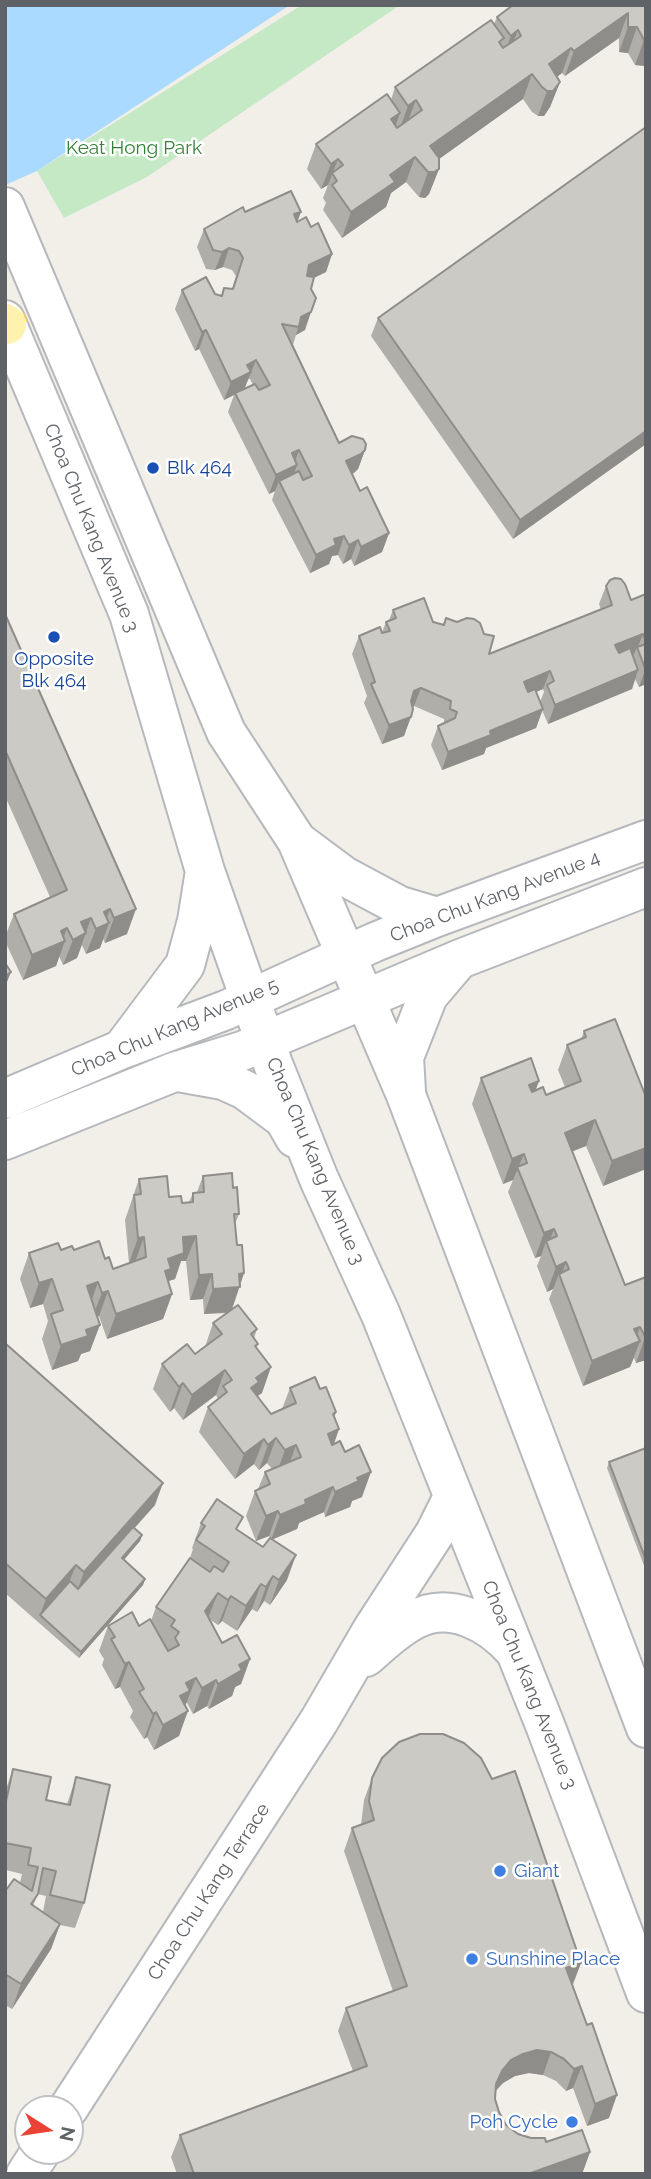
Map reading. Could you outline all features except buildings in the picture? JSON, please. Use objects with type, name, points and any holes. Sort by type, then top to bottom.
[{"type":"street","points":[[5,208],[226,732],[297,841],[406,1095],[646,1728]]},
{"type":"street","name":"Choa Chu Kang Avenue 3","points":[[6,323],[129,614],[205,871],[265,1041],[319,1179],[381,1315],[516,1652],[574,1797],[646,1993]]},
{"type":"street","name":"Choa Chu Kang Avenue 4","points":[[345,957],[437,917],[646,840]]},
{"type":"street","points":[[297,841],[344,876],[400,906],[437,917]]},
{"type":"street","points":[[120,1050],[185,965],[197,921],[205,871]]},
{"type":"street","points":[[364,998],[646,887]]},
{"type":"street","name":"Choa Chu Kang Avenue 5","points":[[5,1099],[120,1050],[226,1010],[345,957]]},
{"type":"street","points":[[406,1095],[404,1057],[428,996],[460,959]]},
{"type":"street","name":"Choa Chu Kang Avenue 5","points":[[7,1136],[174,1072],[242,1051],[364,998]]},
{"type":"street","points":[[174,1072],[223,1080],[245,1090],[284,1119],[319,1179]]},
{"type":"street","name":"Choa Chu Kang Terrace","points":[[77,2095],[319,1721],[435,1533],[453,1497]]},
{"type":"street","name":"Choa Chu Kang Terrace","points":[[346,1674],[415,1619],[441,1612],[478,1620],[499,1633],[516,1652]]},
{"type":"green space","name":"Keat Hong Park","points":[[302,5],[400,5],[147,177],[64,218],[37,171]]},
{"type":"water","points":[[10,5],[290,5],[37,171],[5,185],[5,9]]},
{"type":"place","name":"Blk 464","points":[[153,468]]},
{"type":"place","name":"Opposite Blk 464","points":[[54,637]]},
{"type":"place","name":"Giant","points":[[500,1871]]},
{"type":"place","name":"Sunshine Place","points":[[472,1959]]},
{"type":"place","name":"Poh Cycle","points":[[572,2122]]}]
